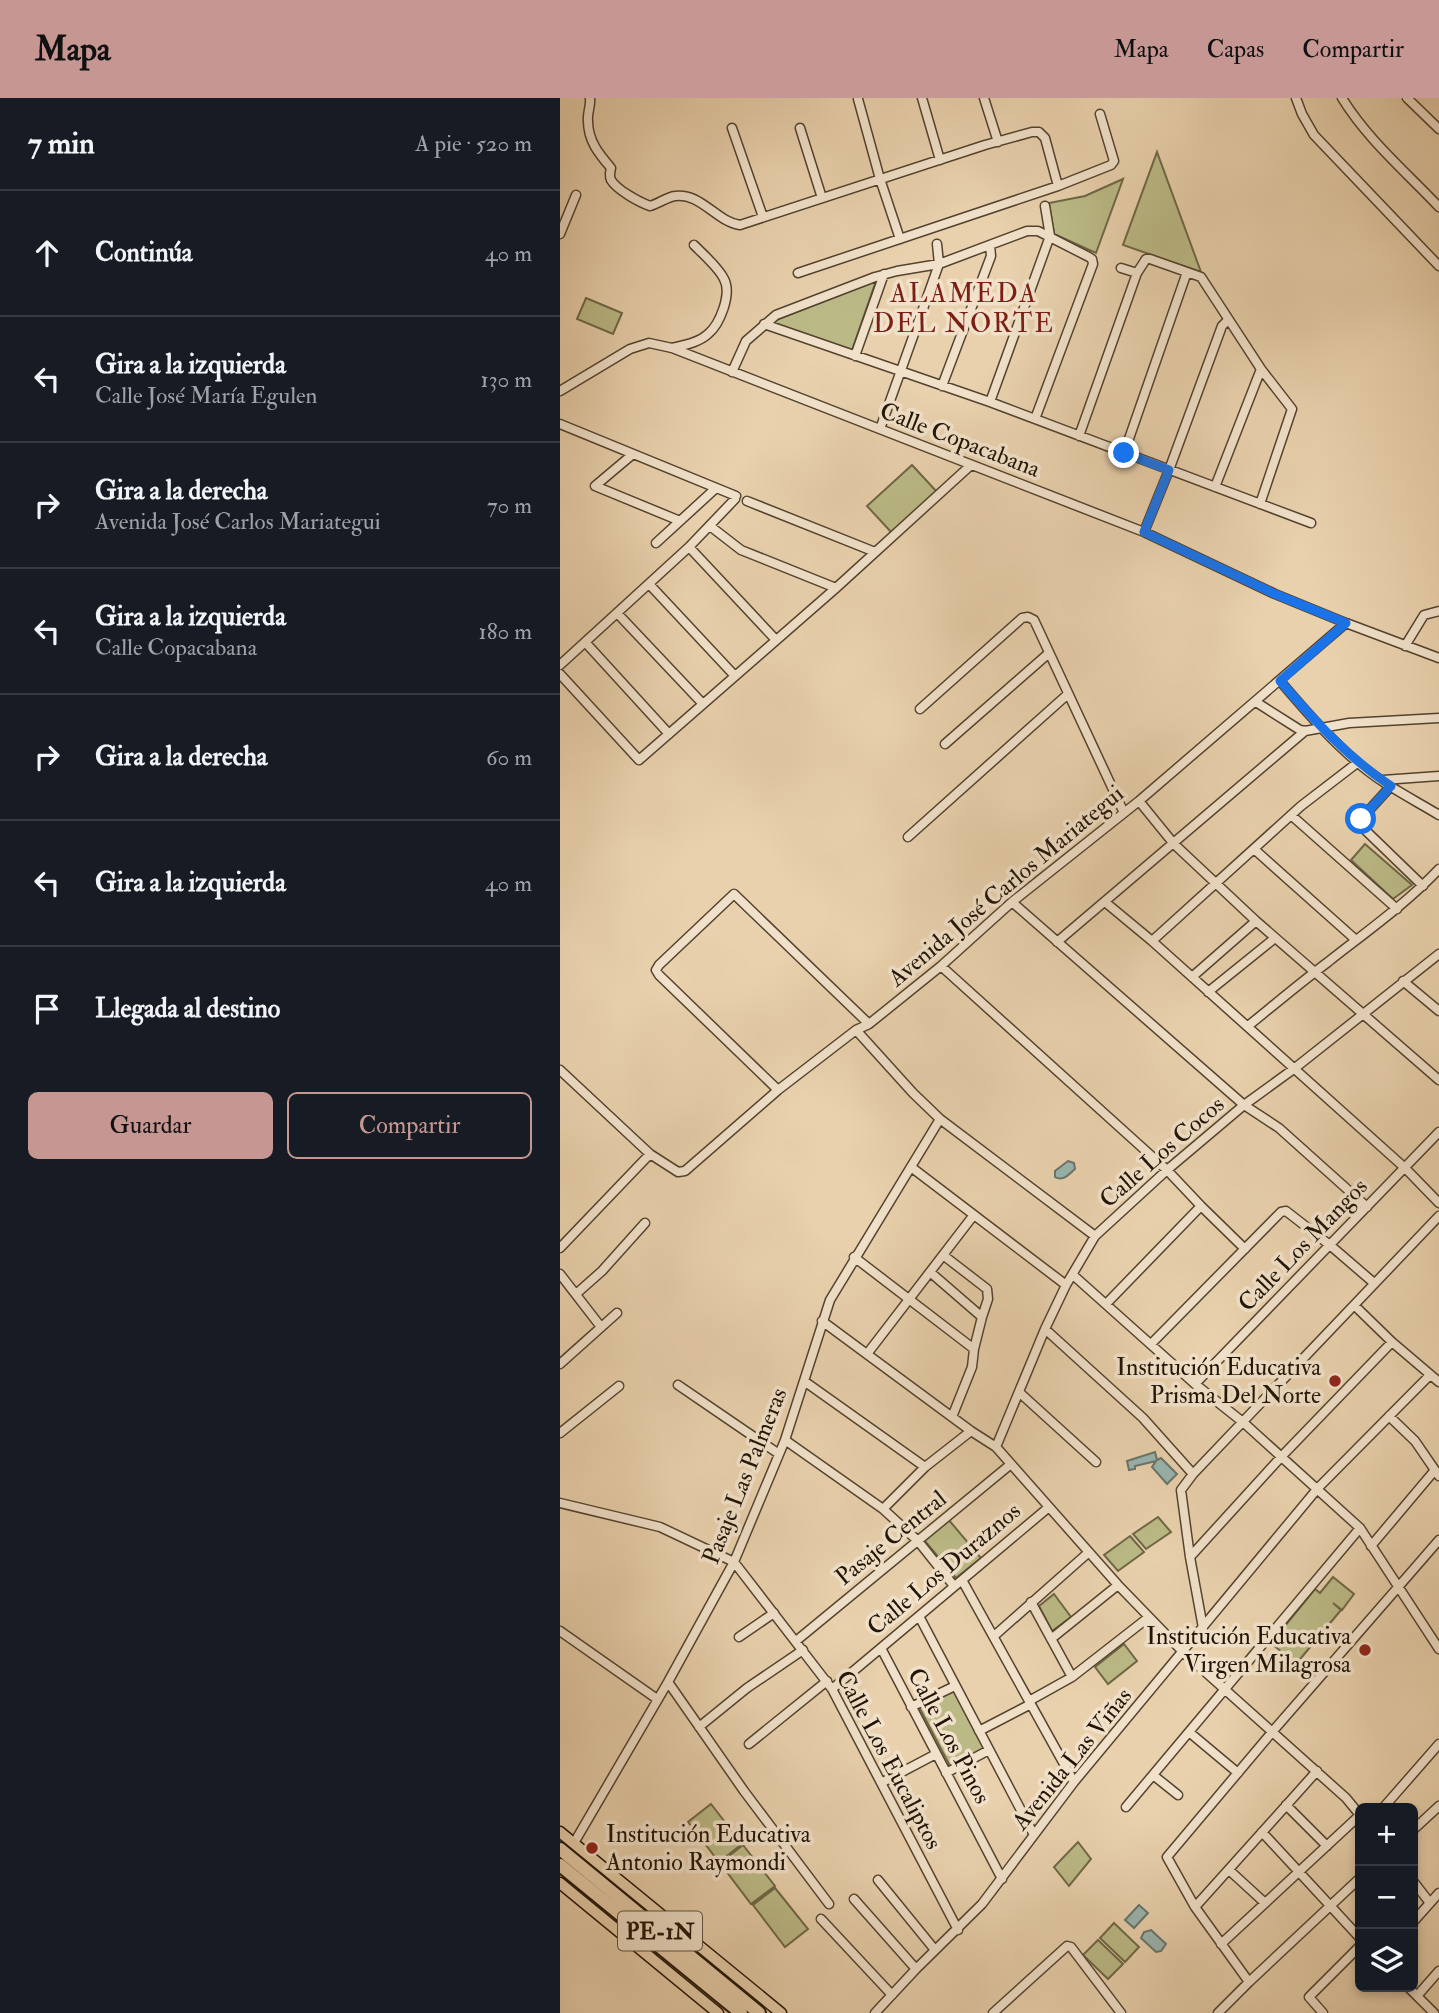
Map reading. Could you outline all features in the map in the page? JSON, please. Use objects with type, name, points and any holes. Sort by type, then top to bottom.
[{"type":"highway","name":"PE-1N","points":[[560,1849],[759,2013]]},
{"type":"highway","name":"PE-1N","points":[[560,1866],[740,2013]]},
{"type":"main road","points":[[560,1832],[781,2013]]},
{"type":"main road","points":[[560,1883],[718,2013]]},
{"type":"street","points":[[590,98],[588,123],[592,141],[611,168],[611,180],[638,201],[650,206],[676,196],[685,196],[699,202],[729,223],[740,225],[998,142],[1040,132],[1045,138],[1058,186]]},
{"type":"street","points":[[922,98],[940,160]]},
{"type":"street","points":[[984,98],[998,142]]},
{"type":"street","points":[[1296,98],[1314,135],[1439,266]]},
{"type":"street","points":[[1342,98],[1368,133],[1439,207]]},
{"type":"street","points":[[1407,98],[1439,129]]},
{"type":"street","points":[[858,99],[900,239]]},
{"type":"street","points":[[798,273],[1058,186],[1111,165],[1114,153],[1100,114]]},
{"type":"street","points":[[732,128],[763,217]]},
{"type":"street","points":[[800,128],[822,198]]},
{"type":"street","points":[[560,234],[576,195]]},
{"type":"street","points":[[990,402],[1050,236],[1045,206]]},
{"type":"street","points":[[732,372],[746,341],[776,315],[884,274],[939,264],[1027,231],[1038,231],[1089,257],[1093,264],[1035,419]]},
{"type":"street","points":[[880,429],[939,264],[937,244]]},
{"type":"street","points":[[672,348],[697,341],[708,334],[717,324],[724,304],[724,279],[695,245]]},
{"type":"street","points":[[942,386],[991,256],[990,245]]},
{"type":"street","points":[[1079,436],[1137,273],[1146,258],[1201,277],[1261,369],[1292,409],[1260,504]]},
{"type":"street","points":[[1121,268],[1137,273]]},
{"type":"street","points":[[1124,453],[1187,272]]},
{"type":"street","points":[[855,356],[884,274]]},
{"type":"street","points":[[1144,532],[1222,326],[1228,320]]},
{"type":"street","points":[[764,324],[990,402],[1311,523]]},
{"type":"street","name":"Calle Copacabana","points":[[560,391],[630,349],[649,343],[672,348],[1144,532],[1275,594],[1439,658]]},
{"type":"street","points":[[1215,487],[1261,369]]},
{"type":"street","points":[[560,424],[736,497],[689,547],[560,666]]},
{"type":"street","points":[[633,454],[596,486],[680,521]]},
{"type":"street","points":[[560,674],[639,760],[836,588],[971,465]]},
{"type":"street","points":[[656,543],[716,488]]},
{"type":"street","points":[[747,501],[876,552]]},
{"type":"street","points":[[710,526],[741,550],[836,588]]},
{"type":"street","points":[[689,547],[776,640]]},
{"type":"street","points":[[649,584],[735,676]]},
{"type":"street","points":[[1405,646],[1424,615],[1439,611]]},
{"type":"street","points":[[617,613],[703,704]]},
{"type":"street","points":[[920,709],[1022,618],[1034,620],[1124,813]]},
{"type":"street","name":"Avenida José Carlos Mariategui","points":[[650,1154],[671,1169],[685,1171],[778,1090],[856,1030],[869,1024],[941,966],[1012,902],[1139,801],[1346,623]]},
{"type":"street","points":[[585,642],[669,734]]},
{"type":"street","points":[[945,744],[1049,653]]},
{"type":"street","points":[[1280,681],[1321,728],[1357,763],[1439,815]]},
{"type":"street","points":[[908,837],[1068,694]]},
{"type":"street","points":[[1256,702],[1305,731],[1349,723],[1439,719]]},
{"type":"street","points":[[1057,942],[1305,731]]},
{"type":"street","points":[[1152,942],[1291,815],[1357,763]]},
{"type":"street","points":[[1382,780],[1439,776]]},
{"type":"street","points":[[1391,786],[1361,819],[1360,825],[1423,886]]},
{"type":"street","points":[[1139,801],[1174,844],[1256,921],[1439,1080]]},
{"type":"street","points":[[1291,815],[1398,909]]},
{"type":"street","points":[[1254,849],[1356,940]]},
{"type":"street","points":[[1248,1026],[1398,909],[1438,872]]},
{"type":"street","points":[[778,1090],[656,970],[734,894],[869,1024]]},
{"type":"street","points":[[1012,902],[1244,1105],[1279,1128],[1367,1207]]},
{"type":"street","points":[[1105,902],[1295,1068],[1405,1168],[1439,1203]]},
{"type":"street","points":[[1192,977],[1256,921]]},
{"type":"street","points":[[1208,992],[1275,938]]},
{"type":"street","name":"Calle Los Cocos","points":[[996,1447],[1045,1329],[1066,1285],[1095,1236],[1244,1105],[1439,954]]},
{"type":"street","points":[[941,966],[1167,1170],[1245,1249]]},
{"type":"street","points":[[1403,981],[1439,1011]]},
{"type":"street","points":[[856,1030],[940,1119],[1095,1236]]},
{"type":"street","points":[[560,1070],[650,1154],[560,1248]]},
{"type":"street","name":"Pasaje Las Palmeras","points":[[574,1843],[734,1562],[785,1440],[830,1300],[854,1256],[940,1119]]},
{"type":"street","name":"Calle Los Mangos","points":[[1195,1384],[1439,1132]]},
{"type":"street","points":[[911,1167],[1066,1285]]},
{"type":"street","points":[[1106,1304],[1201,1206]]},
{"type":"street","points":[[1151,1344],[1281,1212],[1286,1211],[1374,1283]]},
{"type":"street","points":[[867,1354],[973,1216]]},
{"type":"street","points":[[1203,1628],[1181,1490],[1193,1474],[1439,1216]]},
{"type":"street","points":[[576,1294],[602,1271],[645,1223]]},
{"type":"street","points":[[943,1255],[988,1289],[972,1367],[952,1417]]},
{"type":"street","points":[[854,1256],[974,1349]]},
{"type":"street","points":[[930,1272],[982,1317]]},
{"type":"street","points":[[560,1274],[601,1327]]},
{"type":"street","points":[[1073,1275],[1195,1384],[1318,1488],[1360,1528],[1439,1649]]},
{"type":"street","points":[[1354,1305],[1439,1382]]},
{"type":"street","points":[[560,1364],[618,1312]]},
{"type":"street","points":[[822,1321],[996,1447],[1088,1552],[1183,1653],[1317,1771],[1360,1815],[1221,1944]]},
{"type":"street","points":[[1045,1329],[1143,1419],[1193,1474]]},
{"type":"street","points":[[1190,1557],[1281,1457],[1392,1342]]},
{"type":"street","name":"Avenida Las Viñas","points":[[875,2013],[982,1904],[1074,1782],[1318,1488],[1430,1375]]},
{"type":"street","points":[[804,1381],[925,1467]]},
{"type":"street","points":[[678,1385],[779,1454]]},
{"type":"street","points":[[560,1433],[619,1386]]},
{"type":"street","points":[[1020,1393],[1096,1462]]},
{"type":"street","points":[[1371,1546],[1437,1473],[1415,1441],[1389,1416]]},
{"type":"street","points":[[883,1509],[925,1467],[971,1431]]},
{"type":"street","points":[[785,1440],[883,1509],[918,1541],[954,1586]]},
{"type":"street","name":"Pasaje Central","points":[[796,1641],[1011,1464]]},
{"type":"street","name":"Calle Los Eucaliptos","points":[[560,1503],[660,1527],[734,1562],[829,1685],[958,1930]]},
{"type":"street","name":"Calle Los Duraznos","points":[[749,1744],[881,1648],[1049,1507]]},
{"type":"street","points":[[1126,1807],[1360,1528]]},
{"type":"street","points":[[1249,1982],[1195,1908],[1167,1857],[1439,1540]]},
{"type":"street","points":[[994,1636],[1088,1552]]},
{"type":"street","points":[[962,1580],[1074,1782]]},
{"type":"street","points":[[1051,1639],[1118,1585]]},
{"type":"street","points":[[1031,1602],[1072,1677]]},
{"type":"street","points":[[739,1637],[774,1613]]},
{"type":"street","points":[[919,1616],[1034,1835]]},
{"type":"street","points":[[979,1731],[1072,1677],[1149,1617]]},
{"type":"street","points":[[560,1631],[657,1699]]},
{"type":"street","points":[[1433,1640],[1439,1632]]},
{"type":"street","name":"Calle Los Pinos","points":[[881,1648],[1002,1879]]},
{"type":"street","points":[[699,1727],[747,1688],[803,1650]]},
{"type":"street","points":[[668,1682],[744,1791],[829,1904]]},
{"type":"street","points":[[911,1707],[955,1686]]},
{"type":"street","points":[[1189,1732],[1238,1773]]},
{"type":"street","points":[[1387,1803],[1439,1744]]},
{"type":"street","points":[[946,1773],[989,1750]]},
{"type":"street","points":[[881,1783],[936,1754]]},
{"type":"street","points":[[1195,1908],[1317,1771]]},
{"type":"street","points":[[1153,1775],[1178,1795]]},
{"type":"street","points":[[1286,1805],[1327,1846]]},
{"type":"street","points":[[1418,1825],[1439,1806]]},
{"type":"street","points":[[1262,1832],[1355,1933]]},
{"type":"street","points":[[1229,1870],[1265,1903]]},
{"type":"street","points":[[878,1880],[935,1950]]},
{"type":"street","points":[[1219,2013],[1355,1883]]},
{"type":"street","points":[[1418,1887],[1430,1903]]},
{"type":"street","points":[[1418,1916],[1439,1893]]},
{"type":"street","points":[[854,1899],[916,1969]]},
{"type":"street","points":[[821,1919],[892,1995]]},
{"type":"street","points":[[993,2013],[1067,1946],[1071,1947],[1121,2013]]},
{"type":"street","points":[[1323,2013],[1309,1997],[1355,1951]]},
{"type":"street","points":[[1417,1996],[1439,1971]]},
{"type":"street","points":[[1413,1992],[1434,2013]]},
{"type":"shaded area","points":[[1157,152],[1201,272],[1123,245]]},
{"type":"shaded area","points":[[1123,179],[1096,253],[1054,234],[1049,203],[1085,196]]},
{"type":"shaded area","points":[[876,281],[852,350],[771,322]]},
{"type":"shaded area","points":[[586,298],[622,313],[613,334],[577,319]]},
{"type":"shaded area","points":[[912,465],[937,492],[892,533],[867,506]]},
{"type":"shaded area","points":[[1365,844],[1412,885],[1393,899],[1351,860]]},
{"type":"shaded area","points":[[1158,1517],[1171,1532],[1146,1549],[1133,1534]]},
{"type":"shaded area","points":[[948,1519],[981,1558],[956,1578],[924,1540]]},
{"type":"shaded area","points":[[1130,1536],[1144,1552],[1118,1571],[1104,1555]]},
{"type":"shaded area","points":[[1333,1577],[1354,1594],[1342,1610],[1333,1603],[1341,1610],[1296,1664],[1271,1643],[1315,1589],[1320,1593]]},
{"type":"shaded area","points":[[1054,1594],[1071,1617],[1052,1631],[1039,1606]]},
{"type":"shaded area","points":[[1124,1644],[1137,1661],[1108,1684],[1095,1667]]},
{"type":"shaded area","points":[[953,1689],[985,1749],[951,1768],[919,1707]]},
{"type":"shaded area","points":[[711,1804],[742,1844],[719,1862],[688,1822]]},
{"type":"shaded area","points":[[1078,1842],[1091,1859],[1069,1886],[1054,1867]]},
{"type":"shaded area","points":[[743,1845],[775,1886],[751,1904],[720,1863]]},
{"type":"shaded area","points":[[775,1888],[808,1929],[785,1947],[753,1905]]},
{"type":"shaded area","points":[[1114,1923],[1139,1947],[1125,1962],[1100,1938]]},
{"type":"shaded area","points":[[1098,1940],[1123,1964],[1108,1979],[1083,1955]]},
{"type":"water","points":[[1068,1161],[1074,1163],[1075,1169],[1063,1178],[1055,1177],[1055,1171]]},
{"type":"water","points":[[1155,1452],[1157,1460],[1161,1458],[1177,1474],[1167,1484],[1152,1467],[1156,1461],[1129,1470],[1127,1461]]},
{"type":"water","points":[[1139,1905],[1148,1913],[1134,1928],[1125,1920]]},
{"type":"water","points":[[1151,1930],[1166,1944],[1161,1951],[1156,1952],[1141,1938],[1144,1932]]},
{"type":"place","name":"Institución Educativa Prisma Del Norte","points":[[1335,1381]]},
{"type":"place","name":"Institución Educativa Virgen Milagrosa","points":[[1365,1650]]},
{"type":"place","name":"Institución Educativa Antonio Raymondi","points":[[592,1848]]},
{"type":"district","name":"ALAMEDA DEL NORTE","points":[[964,309]]},
{"type":"route","points":[[1124,453],[1169,470],[1144,532],[1275,594],[1346,623],[1280,681],[1321,728],[1357,763],[1391,786],[1361,819]]}]
